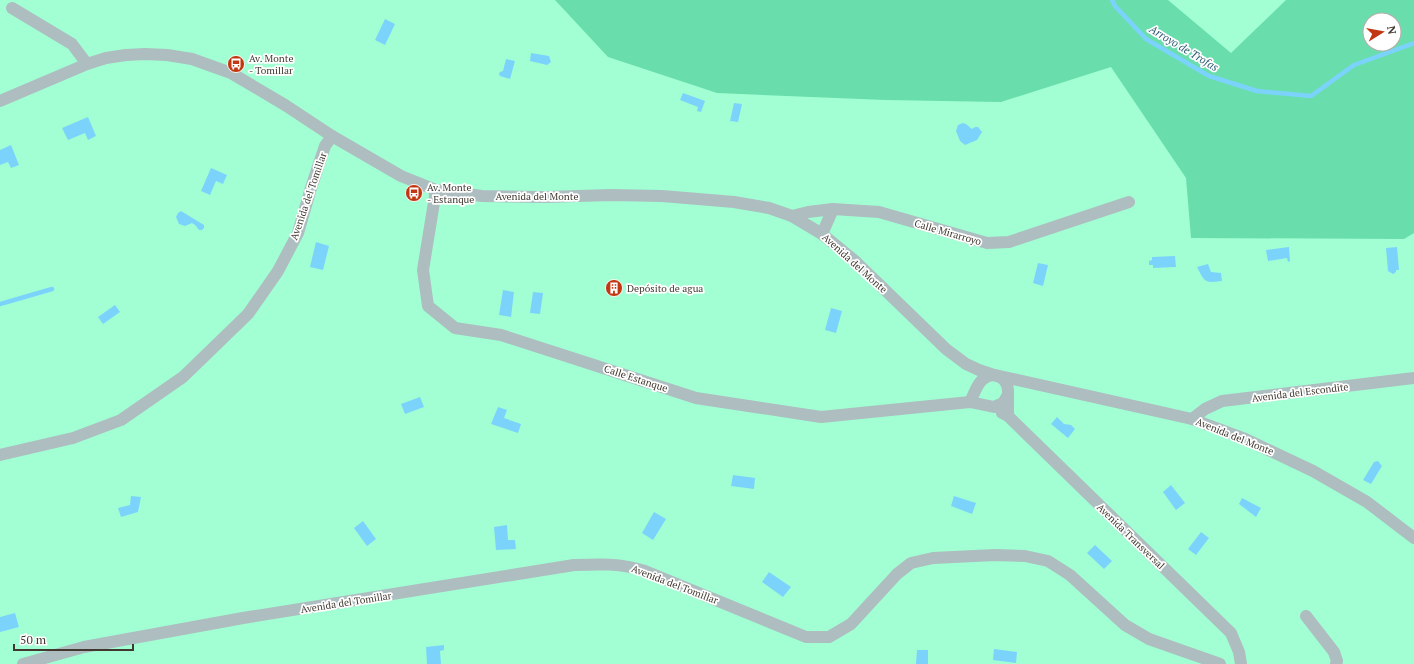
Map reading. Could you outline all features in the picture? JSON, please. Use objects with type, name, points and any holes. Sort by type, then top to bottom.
[{"type":"street","points":[[12,8],[72,44],[87,64]]},
{"type":"street","name":"Avenida del Monte","points":[[0,100],[87,64],[106,58],[145,54],[167,55],[192,59],[231,73],[285,105],[332,136],[401,176],[436,190],[482,196],[662,196],[734,202],[769,208],[792,216],[822,234],[855,261],[946,349],[966,364],[979,370],[1035,385],[1192,419],[1243,438],[1313,471],[1367,502],[1414,538]]},
{"type":"street","name":"Avenida del Tomillar","points":[[0,455],[73,438],[120,420],[183,377],[248,314],[278,271],[298,232],[325,146],[332,136]]},
{"type":"street","name":"Calle Estanque","points":[[436,190],[423,270],[428,306],[455,328],[501,335],[696,398],[821,417],[970,402],[990,406]]},
{"type":"street","name":"Calle Mirarroyo","points":[[792,216],[808,212],[833,209],[879,212],[987,243],[1009,242],[1129,202]]},
{"type":"street","points":[[822,234],[833,209]]},
{"type":"street","name":"Avenida del Monte","points":[[966,364],[977,387]]},
{"type":"street","points":[[970,402],[982,379],[991,375],[996,375],[1000,377],[1007,385],[1008,416]]},
{"type":"street","name":"Avenida del Escondite","points":[[1192,419],[1205,409],[1222,401],[1414,378]]},
{"type":"street","points":[[977,387],[978,397],[985,405],[990,406],[999,405],[1003,403],[1008,395],[1035,385]]},
{"type":"street","name":"Avenida Transversal","points":[[990,406],[1008,416],[1231,633],[1239,652],[1241,664]]},
{"type":"street","name":"Avenida del Tomillar","points":[[23,664],[84,647],[243,618],[574,566],[612,564],[645,571],[806,637],[829,637],[852,624],[897,574],[911,563],[933,558],[995,555],[1025,556],[1048,561],[1070,575],[1125,625],[1149,639],[1220,664]]},
{"type":"street","points":[[1306,616],[1334,652],[1337,662],[1336,664]]},
{"type":"green space","points":[[0,0],[1414,0],[1414,664],[0,664]]},
{"type":"green space","points":[[555,0],[1168,0],[1231,53],[1286,0],[1414,0],[1414,233],[1404,239],[1191,238],[1186,178],[1111,67],[1001,102],[885,100],[717,93],[608,57]]},
{"type":"water","points":[[385,19],[395,24],[385,45],[375,40]]},
{"type":"water","points":[[531,53],[549,56],[551,62],[547,65],[530,61]]},
{"type":"water","points":[[506,59],[515,61],[510,79],[500,76],[499,74],[503,71]]},
{"type":"water","points":[[683,93],[705,101],[701,112],[697,111],[698,107],[680,100]]},
{"type":"water","points":[[734,103],[742,104],[738,122],[730,121]]},
{"type":"water","points":[[88,117],[96,136],[88,140],[85,133],[68,140],[62,128]]},
{"type":"water","points":[[963,123],[972,129],[978,127],[982,132],[977,140],[965,145],[960,141],[956,131],[958,125]]},
{"type":"water","points":[[11,145],[19,165],[11,168],[8,162],[0,165],[0,150]]},
{"type":"water","points":[[211,168],[227,175],[223,184],[216,181],[210,195],[201,191]]},
{"type":"water","points":[[181,211],[204,225],[204,228],[199,230],[192,223],[185,226],[179,224],[176,217]]},
{"type":"water","points":[[316,242],[329,246],[323,270],[310,267]]},
{"type":"water","points":[[1289,247],[1290,261],[1288,262],[1287,258],[1268,261],[1266,250]]},
{"type":"water","points":[[1397,247],[1399,270],[1396,270],[1393,274],[1388,271],[1386,248]]},
{"type":"water","points":[[1175,256],[1176,267],[1153,268],[1153,265],[1149,265],[1149,261],[1152,260],[1152,257]]},
{"type":"water","points":[[1038,263],[1048,265],[1043,286],[1033,283]]},
{"type":"water","points":[[1208,264],[1211,272],[1221,273],[1222,281],[1209,282],[1204,279],[1197,267]]},
{"type":"water","points":[[503,290],[514,292],[511,317],[499,315]]},
{"type":"water","points":[[533,292],[543,293],[540,314],[530,313]]},
{"type":"water","points":[[115,305],[120,312],[103,324],[98,317]]},
{"type":"water","points":[[831,308],[842,311],[836,333],[825,330]]},
{"type":"water","points":[[420,397],[424,407],[405,414],[401,404]]},
{"type":"water","points":[[498,407],[507,410],[504,418],[521,424],[518,433],[491,424]]},
{"type":"water","points":[[1057,417],[1064,424],[1071,425],[1075,429],[1068,438],[1051,424]]},
{"type":"water","points":[[1378,461],[1382,466],[1371,484],[1363,480],[1374,462]]},
{"type":"water","points":[[733,475],[755,478],[754,489],[731,486]]},
{"type":"water","points":[[1171,485],[1185,503],[1176,510],[1163,492]]},
{"type":"water","points":[[131,496],[141,497],[138,512],[121,517],[118,508],[130,505]]},
{"type":"water","points":[[954,496],[976,503],[972,514],[951,506]]},
{"type":"water","points":[[1242,498],[1261,508],[1256,517],[1239,504]]},
{"type":"water","points":[[654,512],[666,519],[653,540],[642,533]]},
{"type":"water","points":[[363,521],[376,539],[367,546],[354,528]]},
{"type":"water","points":[[507,525],[508,540],[515,540],[516,549],[496,550],[494,527]]},
{"type":"water","points":[[1201,532],[1209,538],[1196,555],[1188,549]]},
{"type":"water","points":[[1095,545],[1112,561],[1104,569],[1087,553]]},
{"type":"water","points":[[769,572],[791,587],[783,597],[762,582]]},
{"type":"water","points":[[15,613],[19,627],[0,632],[0,617]]},
{"type":"water","points":[[444,645],[444,650],[440,651],[441,664],[427,664],[426,647]]},
{"type":"water","points":[[994,649],[1017,652],[1016,663],[993,660]]},
{"type":"water","points":[[917,650],[928,650],[928,664],[916,664]]},
{"type":"waterway","name":"Arroyo de Trofas","points":[[1112,0],[1115,6],[1146,39],[1209,76],[1257,91],[1311,96],[1354,65],[1414,43]]},
{"type":"waterway","points":[[0,304],[52,289]]},
{"type":"place","name":"Av. Monte - Tomillar","points":[[236,64]]},
{"type":"place","name":"Av. Monte - Estanque","points":[[414,193]]},
{"type":"place","name":"Depósito de agua","points":[[614,288]]}]
